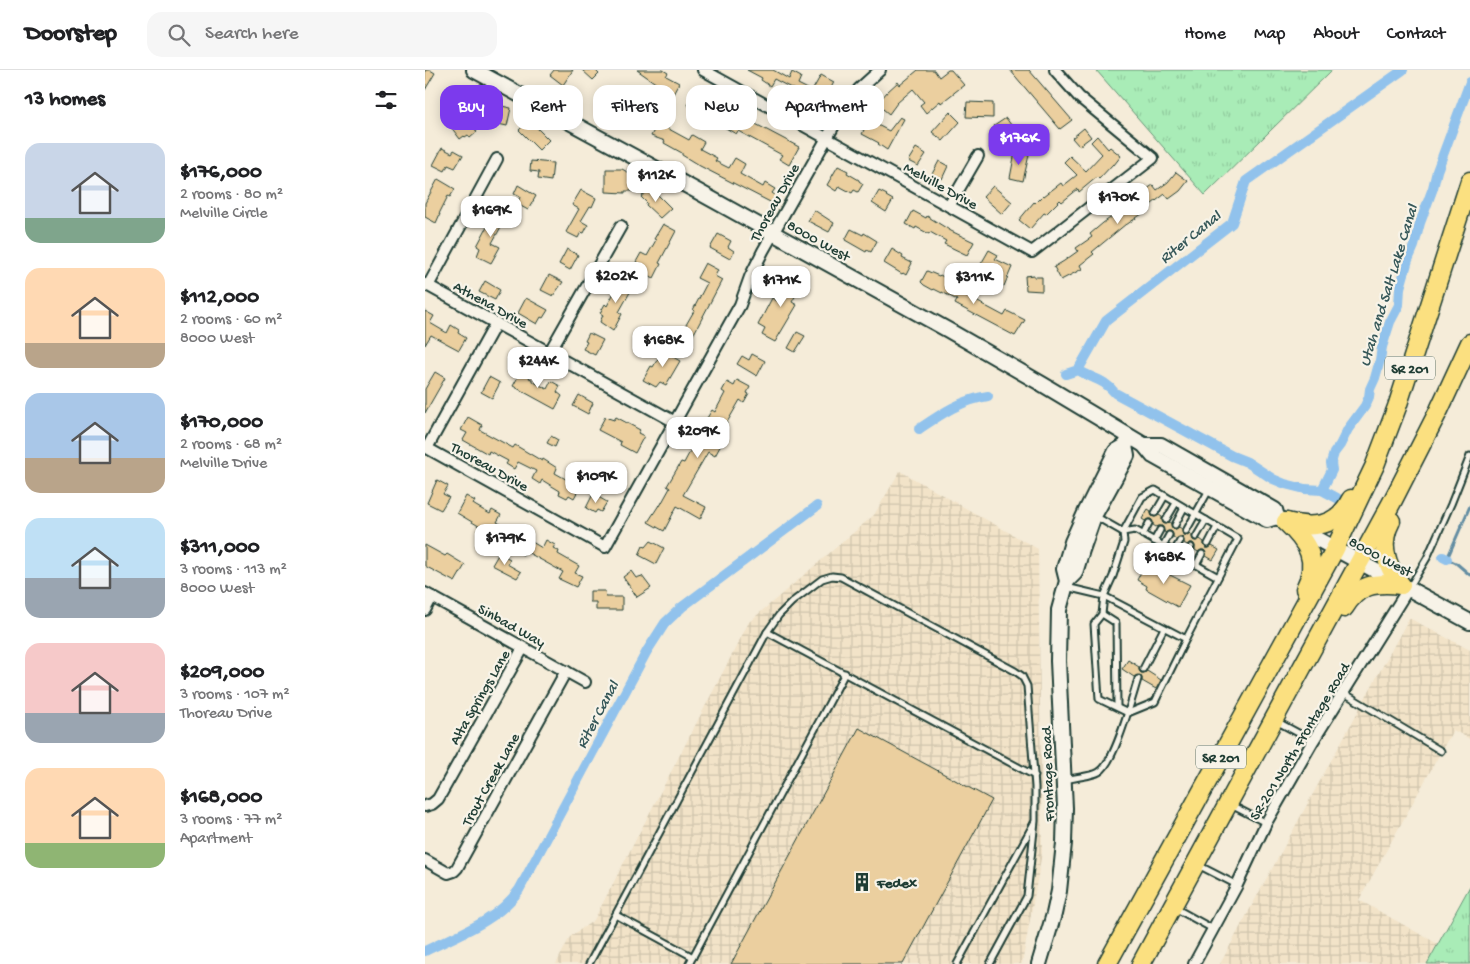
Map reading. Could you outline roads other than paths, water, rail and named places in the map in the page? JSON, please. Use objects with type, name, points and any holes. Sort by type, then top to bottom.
[{"type":"highway","name":"SR 201","points":[[1107,964],[1335,549],[1362,494],[1387,436],[1470,182]]},
{"type":"highway","points":[[1282,520],[1305,526],[1321,525],[1333,520],[1347,507],[1377,440],[1405,364],[1423,328]]},
{"type":"highway","name":"SR 201","points":[[1141,964],[1409,472],[1470,343]]},
{"type":"highway","points":[[1405,587],[1392,572],[1385,550],[1385,534],[1440,425],[1449,403],[1454,379]]},
{"type":"highway","points":[[1234,733],[1249,691],[1310,578],[1311,559],[1307,546],[1299,535],[1282,520]]},
{"type":"highway","points":[[1277,714],[1301,685],[1345,605],[1352,596],[1362,589],[1375,584],[1405,587]]},
{"type":"street","name":"8000 West","points":[[475,70],[773,233],[1042,384],[1127,441],[1144,445],[1161,445],[1275,510],[1282,520],[1470,622]]},
{"type":"street","name":"Melville Drive","points":[[703,70],[1032,252],[1153,158],[1079,97],[1055,70]]},
{"type":"street","name":"Thoreau Drive","points":[[426,447],[605,547],[731,321],[740,304],[750,277],[773,233],[840,115],[859,89],[880,70]]},
{"type":"street","points":[[949,206],[978,156]]},
{"type":"street","points":[[426,285],[497,159]]},
{"type":"street","points":[[549,353],[621,226]]},
{"type":"street","name":"Athena Drive","points":[[426,285],[675,422]]},
{"type":"street","points":[[426,447],[496,324]]},
{"type":"street","name":"Frontage Road","points":[[1066,584],[1075,573],[1094,516],[1127,456],[1127,441]]},
{"type":"street","name":"Frontage Road","points":[[1039,964],[1054,914],[1062,867],[1065,826],[1058,661],[1059,610],[1066,584],[1064,569],[1072,542],[1086,511],[1116,451],[1127,441]]},
{"type":"street","name":"8000 West","points":[[1144,445],[1153,456],[1267,520],[1282,520]]},
{"type":"street","name":"SR-201 North Frontage Road","points":[[1194,964],[1237,885],[1266,823],[1405,587]]},
{"type":"street","points":[[425,610],[429,595]]},
{"type":"street","name":"Sinbad Way","points":[[429,595],[585,682]]},
{"type":"street","name":"Alta Springs Lane","points":[[425,806],[432,804],[438,799],[523,648]]},
{"type":"street","name":"Trout Creek Lane","points":[[425,860],[448,873],[457,868],[566,671]]},
{"type":"lane","points":[[1405,587],[1427,558],[1470,456]]},
{"type":"lane","points":[[1185,531],[1211,488]]},
{"type":"lane","points":[[1155,490],[1238,539],[1155,702],[1128,713],[1117,706],[1099,699],[1095,624],[1101,614],[1104,596],[1124,542],[1123,532],[1142,497],[1155,490]]},
{"type":"lane","points":[[1155,513],[1165,496]]},
{"type":"lane","points":[[1166,520],[1176,502]]},
{"type":"lane","points":[[1175,524],[1184,508]]},
{"type":"lane","points":[[1094,516],[1123,532],[1135,530],[1218,577]]},
{"type":"lane","points":[[1196,537],[1206,520]]},
{"type":"lane","points":[[1143,535],[1149,523]]},
{"type":"lane","points":[[1208,544],[1217,527]]},
{"type":"lane","points":[[1154,541],[1160,530]]},
{"type":"lane","points":[[1163,546],[1169,535]]},
{"type":"lane","points":[[1174,552],[1180,541]]},
{"type":"lane","points":[[1185,559],[1191,548]]},
{"type":"lane","points":[[1196,565],[1202,554]]},
{"type":"lane","points":[[589,964],[767,632],[779,615],[793,602],[822,579],[832,576],[841,578],[1006,666],[1022,676],[1027,686],[1035,776],[1035,821],[1027,896],[990,964]]},
{"type":"lane","points":[[1066,584],[1104,596],[1186,639]]},
{"type":"lane","points":[[1101,614],[1116,623],[1117,706]]},
{"type":"lane","points":[[1143,669],[1164,628]]},
{"type":"lane","points":[[767,632],[1035,776]]},
{"type":"lane","points":[[689,964],[845,673]]},
{"type":"lane","points":[[1064,780],[1099,772],[1109,761],[1128,713],[1138,679]]},
{"type":"lane","points":[[1344,693],[1441,751]]},
{"type":"lane","points":[[1277,714],[1313,741]]},
{"type":"lane","points":[[1229,803],[1266,823]]},
{"type":"lane","points":[[957,964],[1035,821]]},
{"type":"lane","points":[[1196,864],[1237,885]]},
{"type":"lane","points":[[1172,906],[1214,930]]},
{"type":"lane","points":[[616,915],[693,957]]},
{"type":"waterway","name":"Riter Canal","points":[[1066,374],[1078,370],[1106,321],[1232,223],[1246,181],[1403,70]]},
{"type":"waterway","name":"Utah and Salt Lake Canal","points":[[1322,490],[1332,470],[1331,463],[1334,453],[1369,397],[1390,322],[1399,305],[1400,288],[1408,260],[1437,171],[1470,82]]},
{"type":"waterway","points":[[1078,370],[1102,382],[1115,393],[1232,456],[1247,462],[1273,479],[1305,489],[1322,490],[1337,498]]},
{"type":"waterway","name":"Riter Canal","points":[[919,429],[960,404],[988,396]]},
{"type":"waterway","name":"Riter Canal","points":[[425,951],[464,933],[488,919],[510,901],[519,890],[647,651],[665,623],[682,607],[817,506]]},
{"type":"waterway","points":[[1470,506],[1447,559],[1456,563],[1470,575]]},
{"type":"waterway","points":[[1443,557],[1447,559]]},
{"type":"place","name":"Fedex","points":[[862,882]]}]
